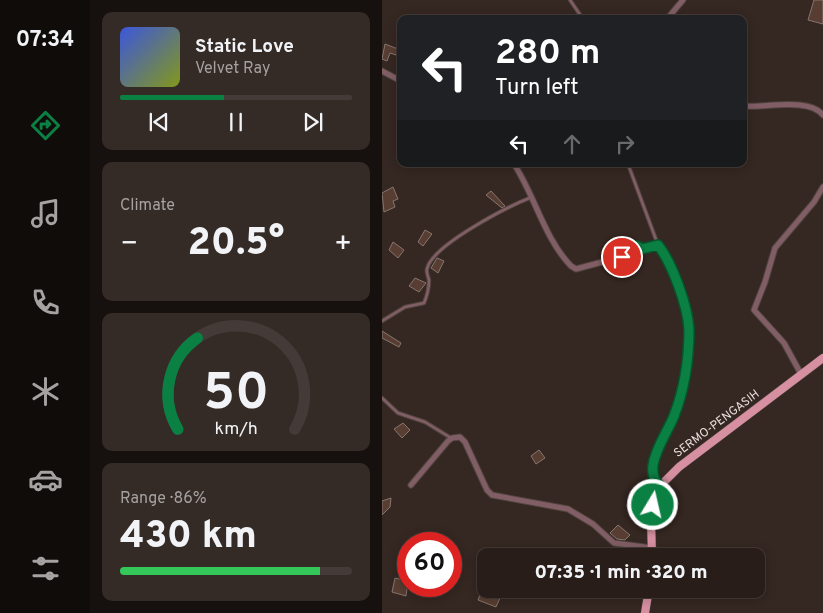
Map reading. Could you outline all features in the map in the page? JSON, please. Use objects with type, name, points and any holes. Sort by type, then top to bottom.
[{"type":"main road","name":"SERMO-PENGASIH","points":[[652,548],[651,518],[660,486],[679,467],[822,358]]},
{"type":"main road","points":[[645,613],[648,598]]},
{"type":"street","points":[[670,15],[683,0]]},
{"type":"street","points":[[382,71],[397,79]]},
{"type":"street","points":[[747,106],[807,105],[818,109],[822,115]]},
{"type":"street","points":[[516,167],[533,197],[551,237],[567,262],[576,268],[622,257],[637,246],[642,249],[658,245],[668,258],[680,292],[689,330],[685,370],[678,402],[657,450],[652,468],[656,483],[660,486]]},
{"type":"street","points":[[801,374],[784,343],[754,310],[777,244],[814,202],[822,187]]},
{"type":"street","points":[[411,486],[452,438],[460,437],[465,442],[480,478],[492,495],[520,498],[568,509],[593,524],[614,543],[635,548]]},
{"type":"lane","points":[[570,0],[580,15]]},
{"type":"lane","points":[[629,167],[658,245]]},
{"type":"lane","points":[[382,321],[405,307],[424,303],[429,281],[427,269],[435,253],[490,216],[533,197]]},
{"type":"lane","points":[[382,398],[398,413],[425,422],[452,438]]},
{"type":"building","points":[[814,0],[823,0],[823,24],[808,20]]},
{"type":"building","points":[[385,44],[397,49],[396,55],[390,53],[387,61],[382,59]]},
{"type":"building","points":[[393,187],[398,199],[393,201],[395,207],[384,212],[382,193]]},
{"type":"building","points":[[491,191],[505,206],[502,208],[486,195]]},
{"type":"building","points":[[425,230],[432,234],[423,246],[418,242]]},
{"type":"building","points":[[393,242],[404,250],[398,258],[389,250]]},
{"type":"building","points":[[437,258],[444,261],[438,273],[431,268]]},
{"type":"building","points":[[415,278],[426,283],[419,292],[409,286]]},
{"type":"building","points":[[382,331],[401,343],[399,347],[382,338]]},
{"type":"building","points":[[403,423],[410,430],[402,438],[394,429]]},
{"type":"building","points":[[539,450],[545,458],[536,464],[531,456]]},
{"type":"building","points":[[391,498],[390,507],[382,515],[382,501]]},
{"type":"building","points":[[618,525],[630,535],[625,540],[617,539],[610,533]]},
{"type":"building","points":[[395,578],[397,578],[397,593],[392,592]]},
{"type":"building","points":[[479,598],[500,598],[496,607],[478,600]]},
{"type":"route","points":[[622,257],[637,246],[642,249],[658,245],[668,258],[688,319],[689,330],[682,386],[673,417],[655,456],[652,468],[656,483],[660,486],[653,505]]}]
